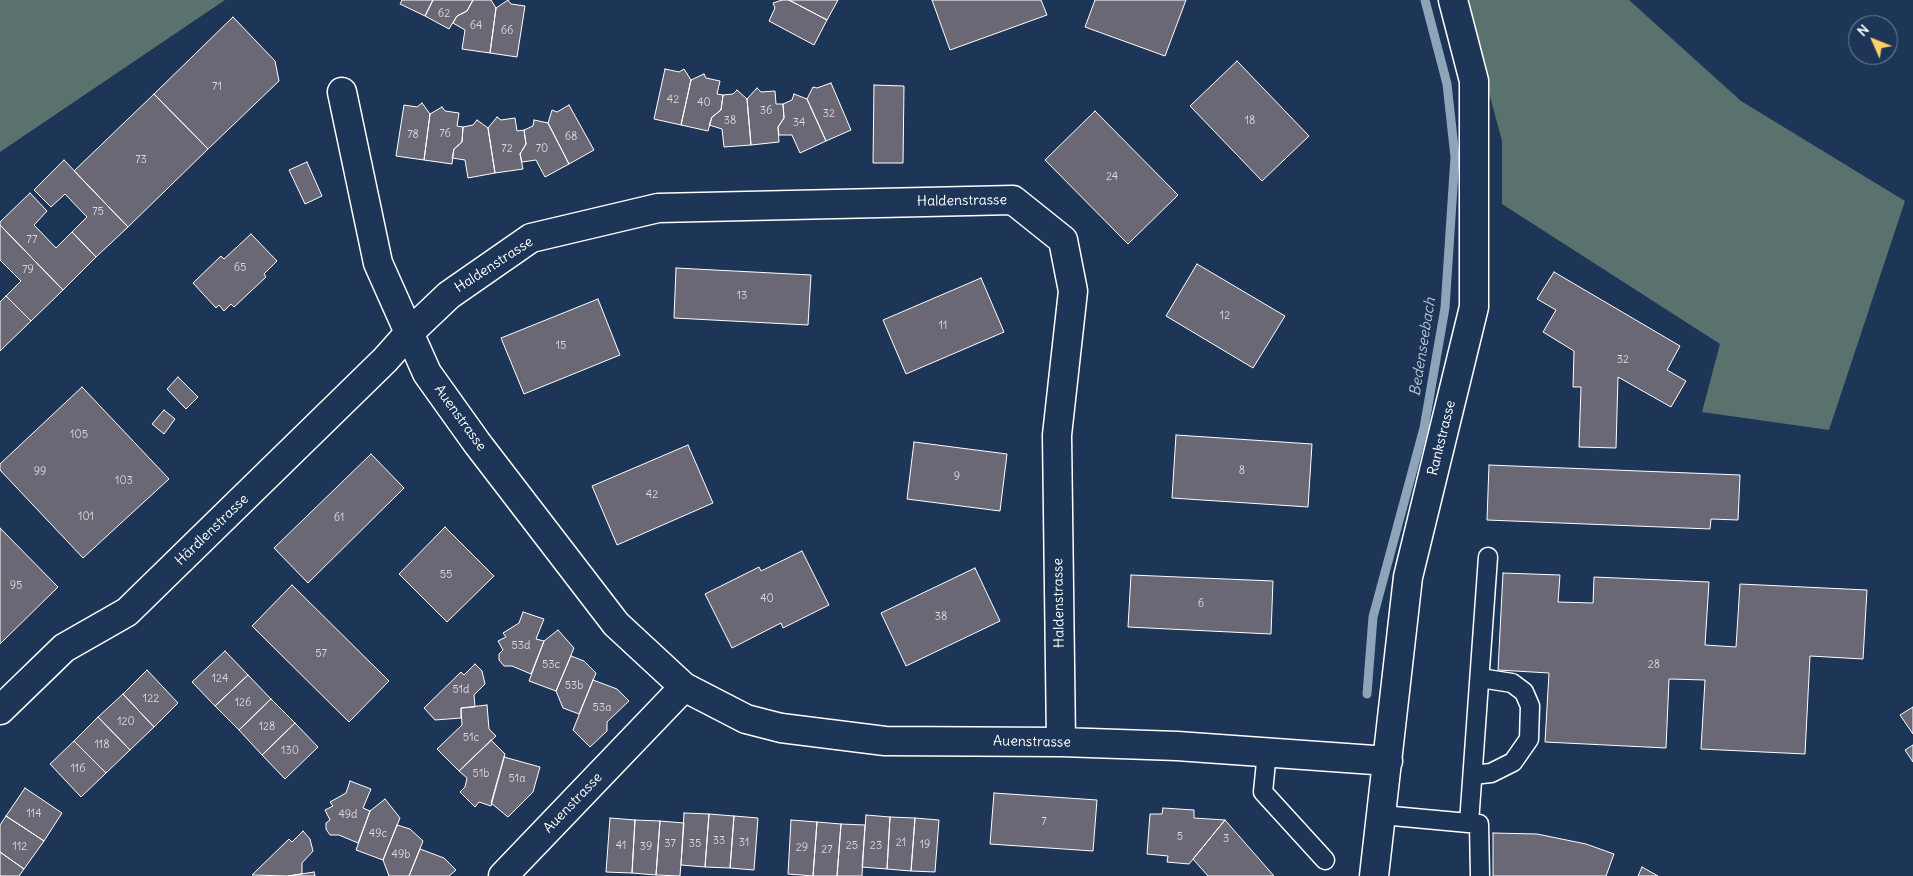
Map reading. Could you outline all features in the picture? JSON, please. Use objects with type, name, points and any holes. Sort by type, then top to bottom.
[{"type":"street","name":"Rankstrasse","points":[[1374,876],[1408,577],[1474,307],[1474,81],[1453,0]]},
{"type":"street","name":"Auenstrasse","points":[[342,92],[378,263],[428,373],[477,443],[616,624],[684,687],[746,719],[781,728],[885,741],[1061,742],[1176,746],[1388,760]]},
{"type":"street","name":"Haldenstrasse","points":[[410,332],[449,295],[531,238],[658,208],[1013,200],[1064,240],[1073,291],[1057,435],[1061,742]]},
{"type":"street","name":"Härdlenstrasse","points":[[0,710],[64,648],[128,612],[385,360],[410,332]]},
{"type":"street","name":"Auenstrasse","points":[[503,876],[684,687]]},
{"type":"lane","points":[[1469,823],[1488,557]]},
{"type":"lane","points":[[1473,775],[1492,774],[1513,762],[1530,738],[1530,706],[1524,692],[1512,683],[1480,678]]},
{"type":"lane","points":[[1267,752],[1263,792],[1325,860]]},
{"type":"lane","points":[[1382,815],[1479,824],[1480,876]]},
{"type":"green space","points":[[0,0],[225,0],[0,152]]},
{"type":"green space","points":[[1464,0],[1629,0],[1741,101],[1905,201],[1829,430],[1702,412],[1720,344],[1502,204],[1502,141]]},
{"type":"building","points":[[402,0],[433,0],[425,16],[400,4]]},
{"type":"building","points":[[433,0],[473,0],[467,11],[457,16],[449,29],[425,16]]},
{"type":"building","points":[[473,0],[491,0],[496,8],[490,53],[462,49],[465,30],[453,23],[457,16],[467,11]]},
{"type":"building","points":[[508,0],[511,4],[525,6],[517,57],[490,53],[496,8]]},
{"type":"building","points":[[789,0],[827,20],[814,45],[769,21],[775,8],[773,3]]},
{"type":"building","points":[[789,0],[838,0],[827,20]]},
{"type":"building","points":[[932,0],[1041,0],[1047,15],[950,50]]},
{"type":"building","points":[[1095,0],[1186,0],[1165,56],[1085,27]]},
{"type":"building","points":[[233,17],[275,61],[279,81],[208,149],[154,94]]},
{"type":"building","points":[[1237,61],[1309,136],[1262,181],[1190,106]]},
{"type":"building","points":[[665,69],[679,72],[684,69],[691,80],[681,125],[654,119]]},
{"type":"building","points":[[704,74],[706,78],[720,81],[717,94],[723,95],[721,110],[712,117],[708,131],[681,125],[691,80]]},
{"type":"building","points":[[831,83],[851,130],[826,141],[807,99],[813,87],[817,88]]},
{"type":"building","points":[[874,85],[904,86],[903,163],[873,163]]},
{"type":"building","points":[[757,88],[761,92],[775,91],[776,104],[783,104],[784,118],[778,127],[779,142],[751,145],[747,99]]},
{"type":"building","points":[[737,90],[747,99],[751,145],[724,147],[722,129],[709,125],[712,117],[721,110],[723,95],[733,94]]},
{"type":"building","points":[[154,94],[208,149],[128,227],[74,171]]},
{"type":"building","points":[[794,94],[807,99],[826,141],[800,153],[792,135],[779,135],[778,127],[784,118],[783,104],[792,100]]},
{"type":"building","points":[[422,103],[430,114],[424,160],[396,156],[404,105],[417,107]]},
{"type":"building","points":[[569,105],[594,150],[569,164],[548,123],[552,110],[557,112]]},
{"type":"building","points":[[442,107],[445,111],[459,113],[457,126],[463,127],[462,142],[454,149],[452,164],[424,160],[430,114]]},
{"type":"building","points":[[1095,111],[1178,195],[1128,244],[1045,160]]},
{"type":"building","points":[[497,117],[501,120],[515,118],[517,131],[524,130],[526,144],[520,154],[523,169],[495,173],[488,128]]},
{"type":"building","points":[[477,120],[488,128],[495,173],[468,178],[465,160],[452,158],[454,149],[462,142],[463,127],[473,125]]},
{"type":"building","points":[[534,120],[548,123],[569,164],[545,177],[536,160],[522,162],[520,154],[526,144],[524,130],[533,126]]},
{"type":"building","points":[[64,160],[128,227],[96,257],[72,232],[87,217],[65,194],[51,207],[34,190]]},
{"type":"building","points":[[307,162],[322,196],[305,204],[289,170]]},
{"type":"building","points":[[30,193],[47,211],[34,225],[56,248],[72,232],[96,257],[63,290],[0,225],[0,222]]},
{"type":"building","points":[[0,225],[63,290],[31,321],[6,296],[21,281],[0,260]]},
{"type":"building","points":[[251,234],[277,261],[264,274],[266,277],[234,307],[231,304],[224,311],[219,305],[216,308],[193,283],[221,256],[224,259]]},
{"type":"building","points":[[1197,264],[1285,316],[1253,368],[1166,316]]},
{"type":"building","points":[[676,268],[811,275],[808,325],[674,318]]},
{"type":"building","points":[[1554,272],[1680,346],[1667,370],[1686,381],[1671,407],[1618,377],[1616,448],[1579,447],[1581,387],[1573,387],[1574,351],[1543,332],[1556,310],[1537,299]]},
{"type":"building","points":[[981,278],[1004,332],[906,374],[883,320]]},
{"type":"building","points":[[6,296],[31,321],[0,351],[0,302]]},
{"type":"building","points":[[598,299],[620,355],[524,394],[501,338]]},
{"type":"building","points":[[178,377],[198,397],[186,409],[167,389]]},
{"type":"building","points":[[82,387],[169,479],[83,558],[0,470],[0,464]]},
{"type":"building","points":[[164,410],[175,419],[164,434],[152,424]]},
{"type":"building","points":[[1176,435],[1312,444],[1308,507],[1172,498]]},
{"type":"building","points":[[914,442],[1007,454],[1000,511],[907,499]]},
{"type":"building","points":[[688,445],[713,503],[617,545],[592,486]]},
{"type":"building","points":[[371,454],[404,488],[308,583],[274,548]]},
{"type":"building","points":[[1489,465],[1740,475],[1738,520],[1711,519],[1710,529],[1487,520]]},
{"type":"building","points":[[445,527],[494,576],[447,622],[399,574]]},
{"type":"building","points":[[0,528],[58,587],[0,644]]},
{"type":"building","points":[[802,551],[829,605],[783,628],[781,623],[732,648],[705,594],[759,567],[761,571]]},
{"type":"building","points":[[975,568],[1000,621],[906,666],[881,613]]},
{"type":"building","points":[[1503,573],[1560,575],[1558,602],[1593,603],[1594,577],[1709,582],[1705,645],[1736,647],[1740,584],[1867,590],[1863,659],[1810,656],[1805,754],[1701,749],[1705,680],[1669,679],[1666,748],[1545,742],[1549,673],[1498,670]]},
{"type":"building","points":[[1131,575],[1273,581],[1271,634],[1128,627]]},
{"type":"building","points":[[292,585],[389,681],[349,722],[252,626]]},
{"type":"building","points":[[523,612],[544,619],[536,639],[544,641],[531,674],[512,666],[504,666],[499,660],[499,654],[503,650],[498,641],[506,637],[503,633],[519,623]]},
{"type":"building","points":[[558,630],[574,648],[556,691],[529,681],[544,641]]},
{"type":"building","points":[[225,651],[248,675],[215,706],[192,682]]},
{"type":"building","points":[[571,656],[584,661],[596,673],[579,714],[563,708],[556,691]]},
{"type":"building","points":[[475,664],[482,671],[485,684],[474,695],[475,707],[461,708],[461,718],[435,720],[424,708],[461,672],[464,675]]},
{"type":"building","points":[[147,670],[178,703],[154,727],[123,694]]},
{"type":"building","points":[[248,675],[271,699],[239,730],[215,706]]},
{"type":"building","points":[[593,680],[617,689],[629,701],[607,722],[607,731],[590,747],[573,730]]},
{"type":"building","points":[[123,694],[154,727],[130,750],[98,717]]},
{"type":"building","points":[[271,699],[295,723],[262,755],[239,730]]},
{"type":"building","points":[[487,705],[489,729],[496,736],[459,771],[437,749],[462,725],[461,708]]},
{"type":"building","points":[[1913,707],[1913,734],[1900,715]]},
{"type":"building","points":[[98,717],[130,750],[106,773],[74,741]]},
{"type":"building","points":[[295,723],[318,747],[285,779],[262,755]]},
{"type":"building","points":[[491,740],[505,754],[491,806],[479,802],[475,807],[460,792],[465,787],[467,778],[459,771]]},
{"type":"building","points":[[74,741],[106,773],[81,797],[50,764]]},
{"type":"building","points":[[1913,745],[1913,762],[1905,750]]},
{"type":"building","points":[[504,757],[540,767],[533,792],[508,817],[491,803]]},
{"type":"building","points":[[350,781],[371,789],[363,808],[370,811],[358,843],[339,835],[330,835],[326,829],[326,823],[330,820],[325,810],[333,806],[330,802],[346,793]]},
{"type":"building","points":[[25,788],[62,813],[44,841],[6,816]]},
{"type":"building","points":[[994,793],[1097,800],[1093,851],[990,844]]},
{"type":"building","points":[[385,799],[400,818],[383,860],[356,850],[370,811]]},
{"type":"building","points":[[1163,808],[1194,810],[1194,818],[1225,820],[1189,864],[1167,862],[1168,856],[1147,854],[1150,814],[1162,814]]},
{"type":"building","points":[[684,813],[709,814],[705,867],[681,865]]},
{"type":"building","points":[[709,814],[734,816],[730,868],[705,867]]},
{"type":"building","points":[[866,815],[890,817],[887,869],[862,867]]},
{"type":"building","points":[[6,816],[44,841],[24,869],[0,852],[0,825]]},
{"type":"building","points":[[734,816],[758,818],[754,870],[730,868]]},
{"type":"building","points":[[890,817],[915,818],[911,871],[887,869]]},
{"type":"building","points":[[610,818],[635,820],[632,873],[606,872]]},
{"type":"building","points":[[915,818],[939,820],[935,872],[911,871]]},
{"type":"building","points":[[635,820],[660,821],[656,875],[632,873]]},
{"type":"building","points":[[791,820],[817,822],[813,876],[788,874]]},
{"type":"building","points":[[1225,820],[1274,876],[1208,876],[1193,859]]},
{"type":"building","points":[[660,821],[684,823],[680,876],[656,875]]},
{"type":"building","points":[[817,822],[841,824],[837,876],[813,876]]},
{"type":"building","points":[[841,824],[865,825],[862,876],[837,876]]},
{"type":"building","points":[[397,825],[410,829],[423,841],[409,876],[389,876],[383,860]]},
{"type":"building","points":[[303,831],[310,839],[313,851],[302,863],[302,874],[288,876],[252,875],[289,839],[292,842]]},
{"type":"building","points":[[1493,833],[1537,834],[1586,844],[1614,854],[1606,876],[1493,876]]},
{"type":"building","points":[[420,849],[444,858],[456,870],[449,876],[409,876]]},
{"type":"building","points":[[0,852],[24,869],[19,876],[0,876]]},
{"type":"building","points":[[1642,867],[1658,876],[1638,876]]},
{"type":"building","points":[[314,872],[315,876],[288,876]]},
{"type":"waterway","name":"Bedenseebach","points":[[1367,694],[1373,617],[1424,428],[1445,308],[1455,157],[1447,84],[1425,0]]}]
